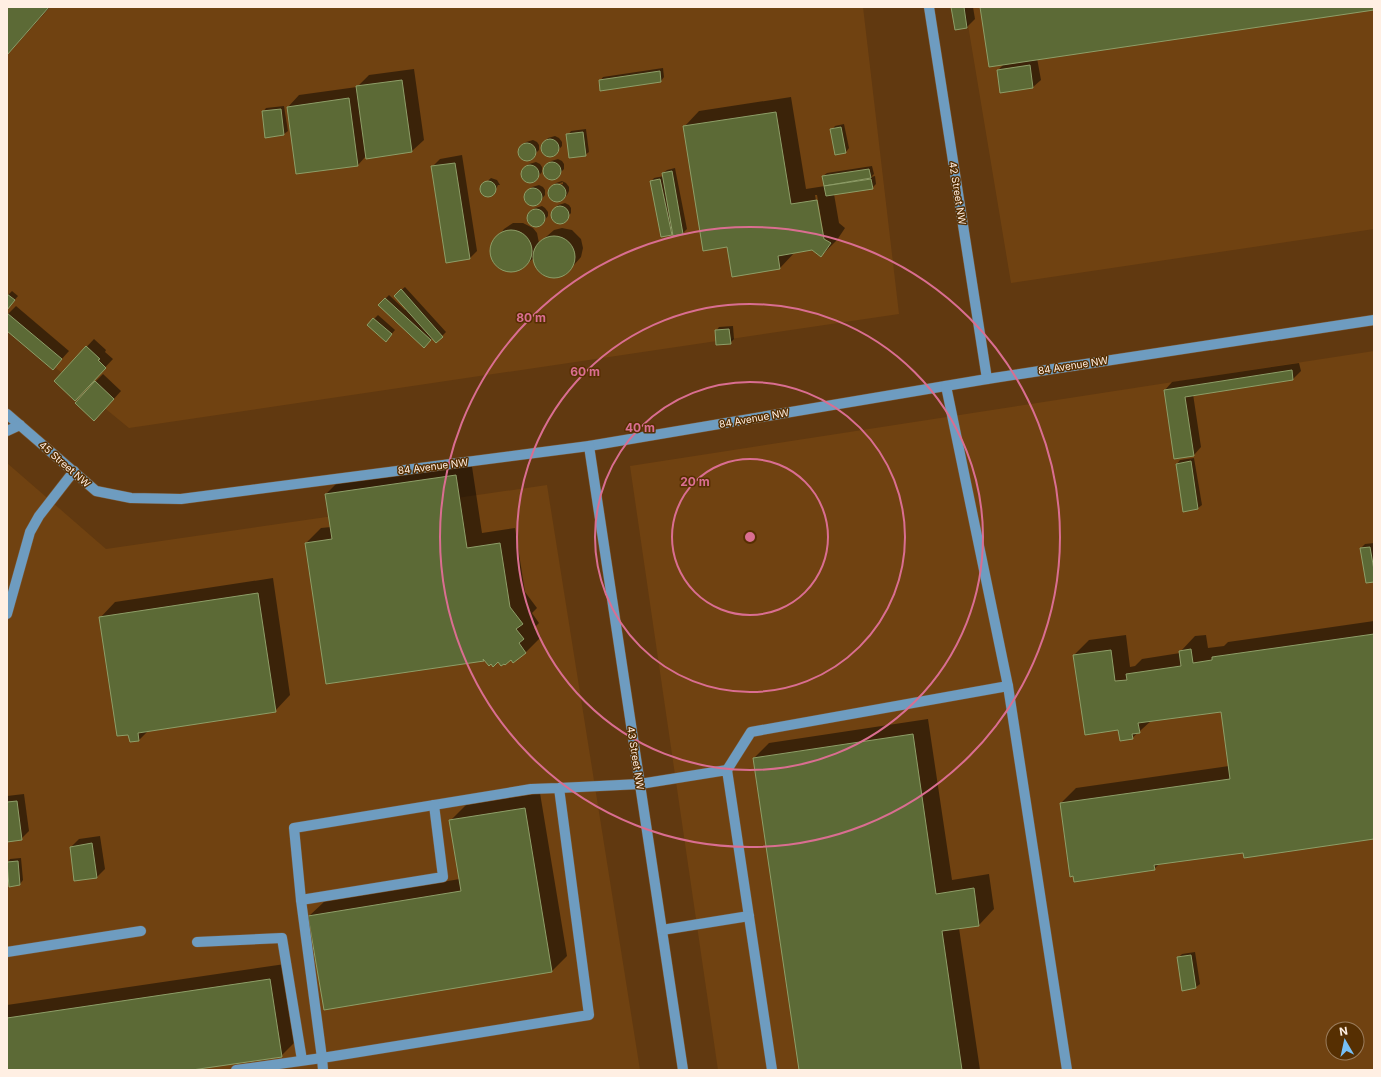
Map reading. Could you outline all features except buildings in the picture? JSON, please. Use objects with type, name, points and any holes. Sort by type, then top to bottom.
[{"type":"street","name":"42 Street NW","points":[[929,7],[987,379]]},
{"type":"street","name":"84 Avenue NW","points":[[131,498],[181,499],[589,446],[987,379],[1374,320]]},
{"type":"street","points":[[946,386],[1008,686],[1067,1070]]},
{"type":"street","name":"45 Street NW","points":[[7,414],[96,491],[131,498]]},
{"type":"street","points":[[7,431],[20,425]]},
{"type":"street","name":"43 Street NW","points":[[589,446],[683,1070]]},
{"type":"street","points":[[7,614],[30,532],[39,516],[74,471]]},
{"type":"street","points":[[772,1070],[727,770],[752,732],[1008,686]]},
{"type":"street","points":[[323,1070],[301,900],[294,828],[531,789],[640,784],[727,770]]},
{"type":"street","points":[[236,1070],[322,1058],[589,1015],[559,788]]},
{"type":"street","points":[[301,900],[443,877],[434,805]]},
{"type":"street","points":[[662,930],[749,916]]},
{"type":"street","points":[[7,952],[141,931]]},
{"type":"street","points":[[197,942],[282,938],[302,1060]]},
{"type":"shaded area","points":[[7,7],[863,7],[899,314],[129,428],[7,328]]},
{"type":"shaded area","points":[[965,7],[1374,7],[1374,229],[1011,283]]},
{"type":"shaded area","points":[[1374,351],[1374,1070],[718,1070],[630,466]]},
{"type":"shaded area","points":[[7,463],[106,549],[547,485],[640,1070],[7,1070]]}]
